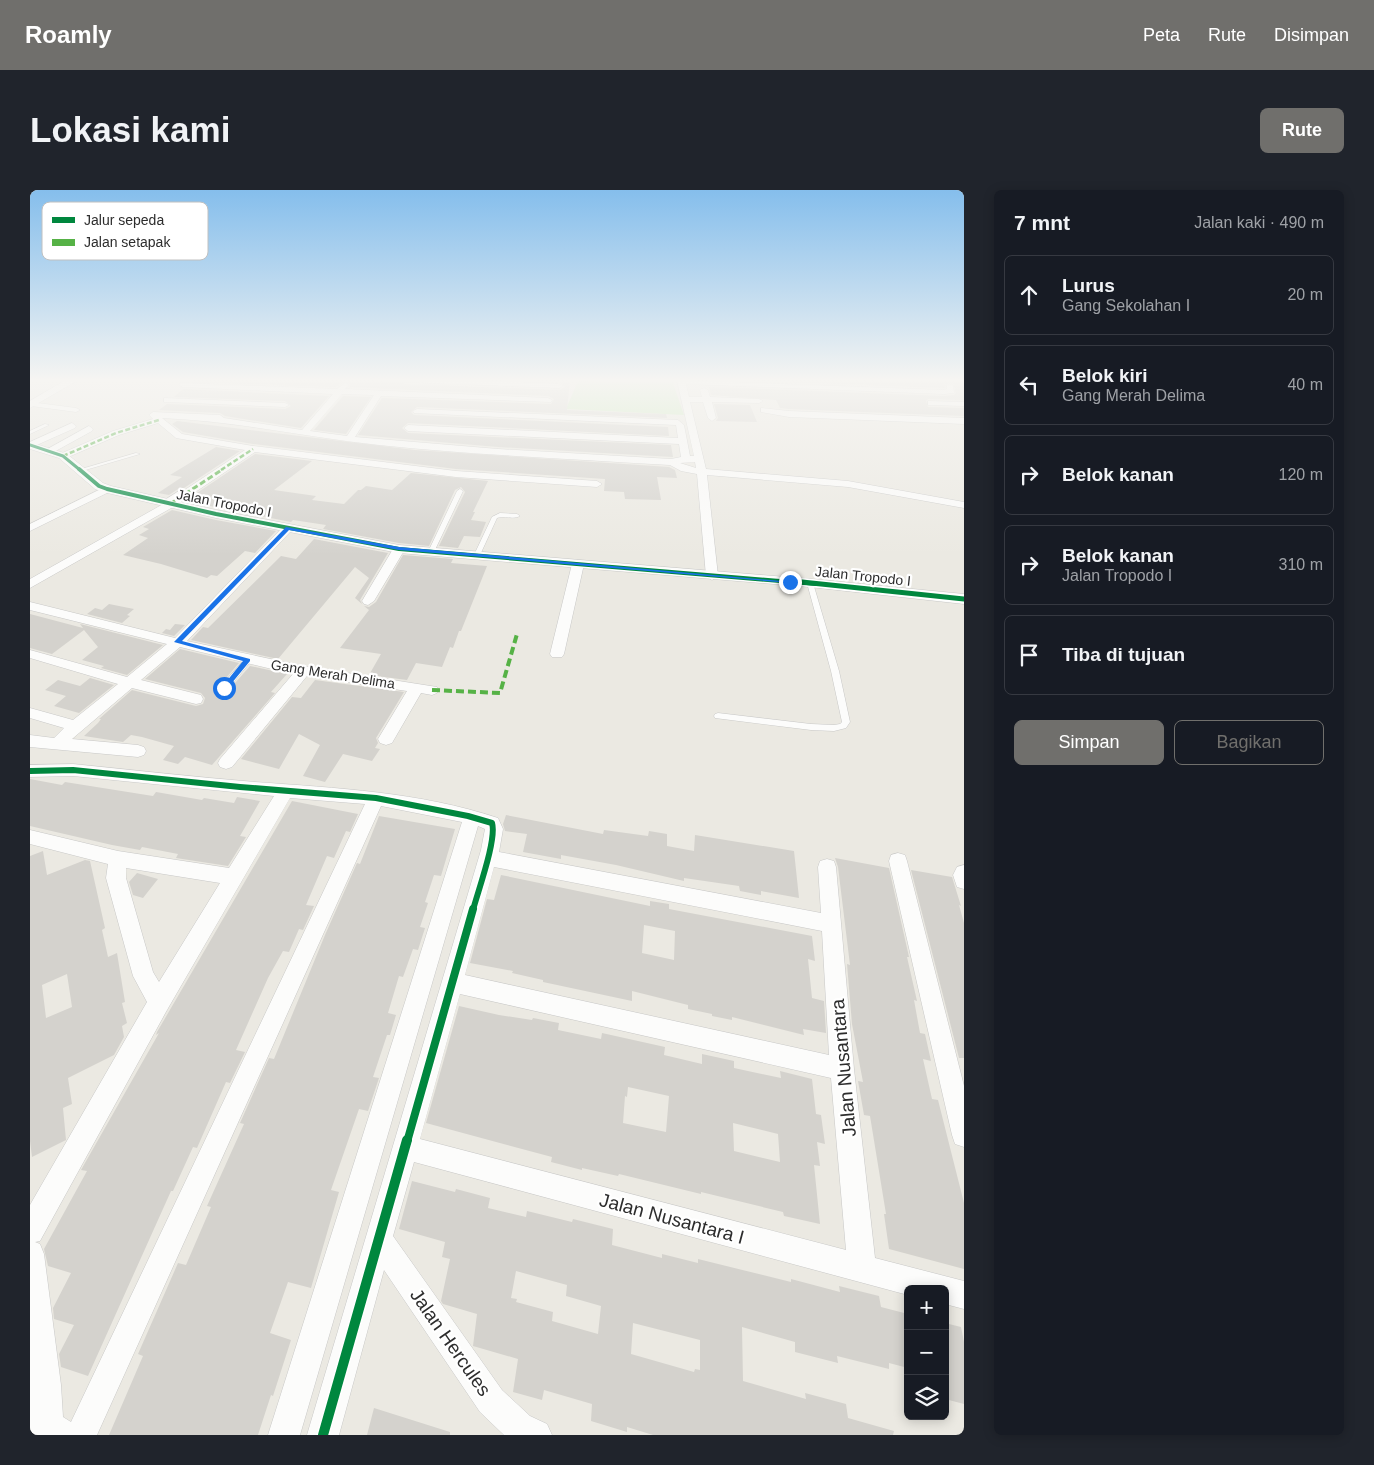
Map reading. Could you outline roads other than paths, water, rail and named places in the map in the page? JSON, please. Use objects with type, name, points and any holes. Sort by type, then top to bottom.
[{"type":"street","points":[[30,445],[45,438]]},
{"type":"street","points":[[49,451],[72,438]]},
{"type":"street","points":[[63,456],[103,438]]},
{"type":"street","points":[[187,438],[248,446],[439,459],[672,462],[698,459]]},
{"type":"street","points":[[351,438],[398,443],[439,459],[598,484]]},
{"type":"street","points":[[398,443],[401,438]]},
{"type":"street","points":[[439,459],[449,438]]},
{"type":"street","points":[[624,438],[682,441],[686,459]]},
{"type":"street","points":[[694,438],[702,472],[712,576]]},
{"type":"street","name":"Jalan Tropodo I","points":[[30,445],[63,456],[103,487],[166,504],[399,549],[810,583],[964,599]]},
{"type":"street","points":[[30,584],[166,504],[248,446]]},
{"type":"street","points":[[672,462],[678,467],[702,472],[848,484],[964,505]]},
{"type":"street","points":[[30,528],[103,487]]},
{"type":"street","points":[[58,744],[76,726],[178,642],[288,528]]},
{"type":"street","points":[[368,601],[399,549]]},
{"type":"street","points":[[558,654],[578,564]]},
{"type":"street","name":"Gang Merah Delima","points":[[30,606],[248,660],[303,671],[432,690]]},
{"type":"street","points":[[30,654],[196,699]]},
{"type":"street","points":[[226,763],[303,671]]},
{"type":"street","points":[[386,739],[416,687]]},
{"type":"street","points":[[30,713],[76,726]]},
{"type":"street","points":[[30,741],[138,751]]},
{"type":"street","points":[[30,771],[73,770],[285,792],[376,798],[472,817],[492,823],[494,829],[493,838],[488,858],[378,1237],[324,1435]]},
{"type":"street","points":[[30,1231],[159,1002],[285,792]]},
{"type":"street","points":[[81,1435],[376,798]]},
{"type":"street","points":[[284,1435],[472,817]]},
{"type":"street","points":[[30,837],[118,859],[236,876]]},
{"type":"street","points":[[488,858],[832,924]]},
{"type":"street","points":[[118,859],[116,878],[144,976],[159,1002]]},
{"type":"street","points":[[898,861],[958,1087],[964,1136]]},
{"type":"street","name":"Jalan Nusantara","points":[[827,867],[842,1070],[862,1269]]},
{"type":"street","points":[[964,873],[962,875],[964,881]]},
{"type":"street","points":[[452,982],[842,1070]]},
{"type":"street","name":"Jalan Nusantara I","points":[[404,1147],[924,1285]]},
{"type":"street","name":"Jalan Hercules","points":[[378,1237],[492,1401],[518,1427],[536,1435]]},
{"type":"street","points":[[30,1254],[43,1416]]},
{"type":"street","points":[[949,1291],[964,1295]]},
{"type":"lane","points":[[80,470],[138,454]]},
{"type":"lane","points":[[431,552],[460,491]]},
{"type":"lane","points":[[166,504],[179,493]]},
{"type":"lane","points":[[477,555],[496,516],[516,516]]},
{"type":"lane","points":[[718,716],[834,728],[843,726],[846,722],[835,671],[810,583]]},
{"type":"lane","points":[[224,688],[248,660]]}]
